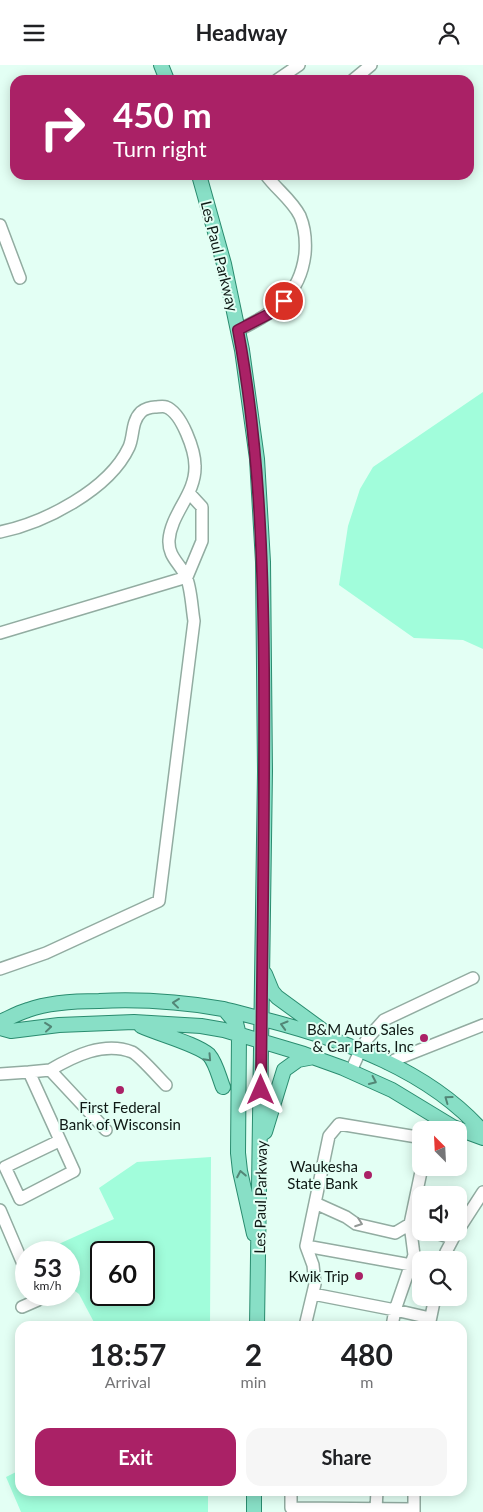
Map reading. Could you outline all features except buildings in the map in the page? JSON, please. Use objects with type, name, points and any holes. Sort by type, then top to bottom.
[{"type":"main road","name":"Les Paul Parkway","points":[[200,180],[215,229],[238,330],[256,452],[263,562],[265,771],[257,1321]]},
{"type":"main road","points":[[262,966],[267,981],[277,997],[340,1043]]},
{"type":"main road","points":[[0,1022],[29,1009],[69,1002],[120,1000],[224,1009],[340,1043],[387,1063],[443,1095],[470,1117],[483,1132]]},
{"type":"main road","points":[[224,1009],[236,1023],[239,1035],[238,1153],[240,1171],[259,1256]]},
{"type":"main road","points":[[243,1014],[244,1023],[261,1041]]},
{"type":"main road","points":[[134,1022],[157,1034],[198,1049],[208,1055],[213,1062],[223,1087]]},
{"type":"main road","points":[[0,1028],[11,1031],[60,1025],[134,1022],[224,1030],[314,1057],[351,1071],[392,1090],[453,1127],[483,1138]]},
{"type":"main road","points":[[260,1145],[284,1070],[298,1060],[314,1057]]},
{"type":"main road","points":[[254,1496],[254,1512]]},
{"type":"street","points":[[284,75],[299,65]]},
{"type":"street","points":[[359,75],[371,65]]},
{"type":"street","points":[[238,330],[271,313],[284,301],[296,285],[303,269],[305,248],[300,216],[292,203],[271,180]]},
{"type":"street","points":[[0,225],[20,277]]},
{"type":"street","points":[[0,532],[44,519],[69,505],[109,476],[129,447],[133,426],[141,412],[151,407],[166,407],[175,413],[187,433],[195,466],[190,494],[177,514],[169,540],[171,556],[187,577],[194,621],[159,901],[46,953],[0,969]]},
{"type":"street","points":[[187,577],[202,541],[202,507],[190,494]]},
{"type":"street","points":[[0,633],[187,577]]},
{"type":"street","points":[[351,1071],[371,1032],[384,1020],[473,978]]},
{"type":"street","points":[[387,1063],[483,1025]]},
{"type":"street","points":[[0,1074],[50,1070],[73,1057],[108,1047],[133,1052],[166,1085]]},
{"type":"street","points":[[50,1070],[106,1130]]},
{"type":"street","points":[[28,1072],[74,1171],[20,1199],[4,1167],[59,1141]]},
{"type":"street","points":[[306,1321],[316,1284],[314,1265],[306,1246],[329,1136],[339,1124],[412,1136]]},
{"type":"street","points":[[467,1216],[483,1192]]},
{"type":"street","points":[[315,1203],[346,1217],[356,1224],[395,1233],[412,1227]]},
{"type":"street","points":[[0,1210],[15,1245]]},
{"type":"street","points":[[306,1246],[412,1266]]},
{"type":"street","points":[[393,1321],[396,1310],[412,1276]]},
{"type":"street","points":[[313,1294],[396,1310],[426,1321]]},
{"type":"street","points":[[429,1321],[433,1306]]},
{"type":"street","points":[[291,1496],[291,1507],[414,1511],[414,1496]]},
{"type":"street","points":[[376,1509],[377,1496]]},
{"type":"green space","points":[[483,392],[483,649],[463,640],[414,638],[339,585],[348,526],[360,489],[373,467]]},
{"type":"green space","points":[[211,1157],[210,1321],[93,1321],[80,1296],[80,1241],[65,1241],[114,1219],[99,1188],[137,1162]]},
{"type":"green space","points":[[15,1472],[15,1496],[208,1496],[208,1512],[21,1512],[6,1477]]},
{"type":"place","name":"B&M Auto Sales & Car Parts, Inc","points":[[424,1038]]},
{"type":"place","name":"First Federal Bank of Wisconsin","points":[[120,1090]]},
{"type":"place","name":"Waukesha State Bank","points":[[368,1175]]},
{"type":"place","name":"Kwik Trip","points":[[359,1276]]},
{"type":"route","points":[[261,1090],[265,771],[263,562],[257,459],[238,330],[271,313],[284,301]]}]
